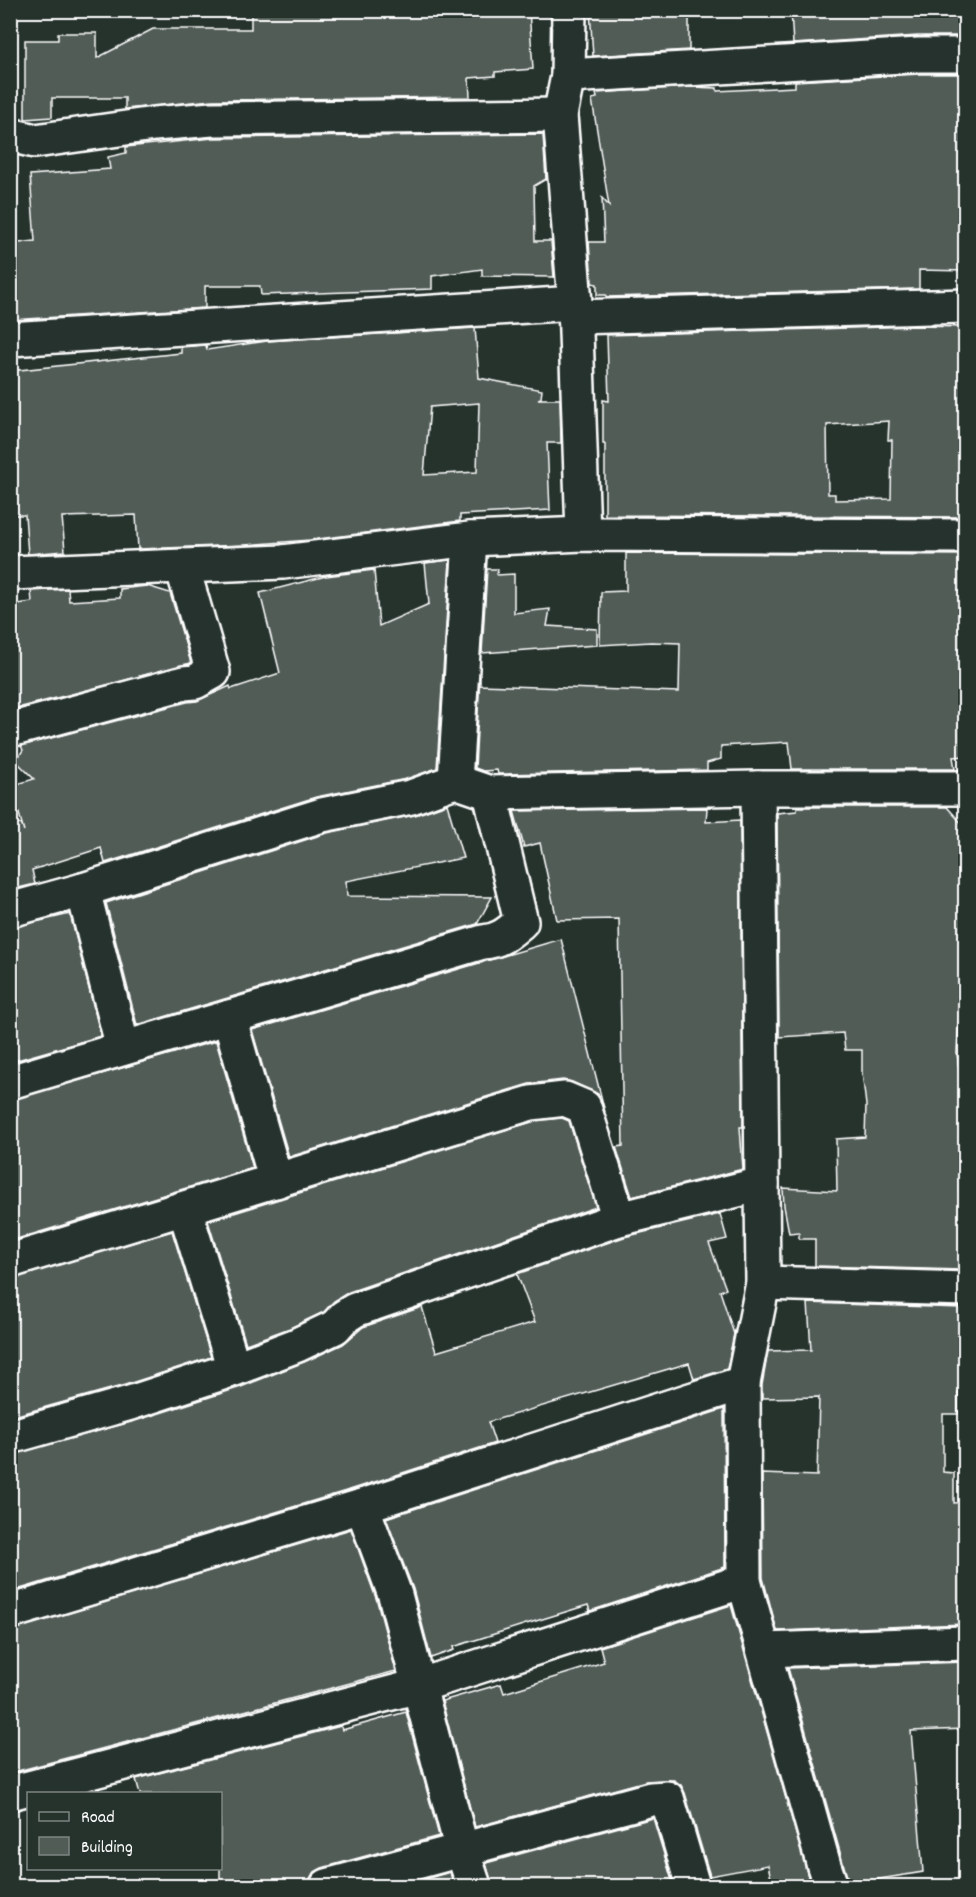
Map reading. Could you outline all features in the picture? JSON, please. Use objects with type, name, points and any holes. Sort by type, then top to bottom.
[{"type":"street","points":[[569,10],[568,76],[560,115],[575,310],[584,534]]},
{"type":"street","points":[[568,76],[907,55],[966,55]]},
{"type":"street","points":[[10,135],[35,141],[154,124],[212,119],[560,115]]},
{"type":"street","points":[[10,339],[575,310],[966,306]]},
{"type":"street","points":[[10,573],[283,562],[470,539],[584,534],[966,536]]},
{"type":"street","points":[[455,781],[470,539]]},
{"type":"street","points":[[10,730],[195,682],[213,672],[182,566]]},
{"type":"street","points":[[10,910],[83,890],[322,815],[411,797],[455,781],[490,793],[758,788],[966,788]]},
{"type":"street","points":[[758,788],[763,1283],[742,1383],[744,1581],[831,1887]]},
{"type":"street","points":[[10,1082],[501,938],[521,922],[490,793]]},
{"type":"street","points":[[83,890],[123,1048]]},
{"type":"street","points":[[229,1017],[276,1181]]},
{"type":"street","points":[[10,1262],[531,1103],[565,1099],[584,1107],[620,1219]]},
{"type":"street","points":[[10,1437],[130,1403],[234,1369],[297,1345],[335,1327],[355,1310],[620,1219],[762,1185]]},
{"type":"street","points":[[185,1210],[234,1369]]},
{"type":"street","points":[[763,1283],[966,1289]]},
{"type":"street","points":[[10,1612],[362,1506],[742,1383]]},
{"type":"street","points":[[362,1506],[395,1595],[462,1850],[474,1887]]},
{"type":"street","points":[[10,1793],[418,1686],[744,1581]]},
{"type":"street","points":[[765,1650],[966,1643]]},
{"type":"street","points":[[327,1887],[651,1799],[667,1798],[693,1887]]},
{"type":"building","points":[[251,10],[406,10],[406,14],[457,10],[529,10],[533,69],[495,72],[495,76],[469,78],[470,97],[212,100],[125,109],[125,98],[52,98],[52,117],[25,119],[25,40],[58,40],[58,33],[97,33],[97,58],[153,29],[251,29]]},
{"type":"building","points":[[590,10],[689,10],[689,50],[593,56]]},
{"type":"building","points":[[791,10],[958,10],[958,26],[966,26],[966,36],[918,36],[793,44]]},
{"type":"building","points":[[920,74],[966,74],[966,158],[961,157],[966,271],[919,270],[919,289],[606,297],[606,295],[597,295],[597,284],[592,283],[589,242],[604,242],[602,198],[609,206],[592,99],[597,98],[596,93],[690,87],[717,88],[717,91],[795,87],[795,81]]},
{"type":"building","points":[[543,134],[546,179],[534,186],[535,241],[551,241],[554,277],[482,276],[482,269],[432,276],[432,289],[261,295],[260,286],[205,286],[205,308],[10,320],[10,244],[35,241],[30,175],[110,169],[108,157],[126,153],[126,147],[213,138]]},
{"type":"building","points":[[918,326],[964,327],[961,426],[966,426],[966,517],[605,515],[603,400],[609,401],[607,335]],"holes":[[[889,421],[888,440],[892,440],[891,499],[835,500],[835,494],[828,494],[827,425]]]},
{"type":"building","points":[[475,328],[479,378],[542,390],[541,398],[538,399],[560,399],[561,443],[547,443],[550,510],[460,515],[460,521],[310,540],[138,549],[136,515],[62,517],[65,551],[28,554],[25,515],[13,515],[12,502],[10,502],[10,371],[181,353],[181,347],[206,345],[207,350],[267,341]],"holes":[[[479,403],[477,472],[424,475],[430,407]]]},
{"type":"building","points":[[626,553],[966,555],[966,756],[953,757],[955,769],[792,769],[789,742],[721,746],[721,759],[707,763],[707,770],[498,774],[497,770],[483,771],[475,768],[480,675],[480,685],[679,692],[680,643],[600,645],[601,592],[626,591]]},
{"type":"building","points":[[450,560],[437,768],[406,779],[316,797],[105,863],[101,848],[32,870],[35,884],[10,890],[10,825],[21,824],[24,831],[11,786],[34,779],[16,761],[23,750],[21,746],[197,701],[230,686],[231,689],[280,673],[260,593],[326,576],[374,570],[379,626],[429,604],[425,563]]},
{"type":"building","points":[[487,569],[498,569],[497,575],[514,574],[514,613],[550,609],[547,626],[597,629],[597,645],[482,653]]},
{"type":"building","points":[[147,586],[170,593],[191,663],[10,710],[10,605],[32,602],[31,591],[68,589],[69,601],[120,598],[120,589]]},
{"type":"building","points":[[447,804],[463,858],[346,881],[347,896],[492,897],[477,924],[137,1025],[106,903],[327,833],[415,815]]},
{"type":"building","points":[[797,807],[947,807],[966,828],[966,960],[962,960],[957,1053],[961,1087],[966,1087],[966,1138],[961,1138],[959,1191],[962,1191],[962,1270],[815,1266],[815,1239],[799,1239],[799,1232],[789,1233],[783,1188],[837,1191],[836,1139],[865,1137],[866,1105],[862,1050],[845,1050],[843,1033],[779,1037],[777,813],[797,811]]},
{"type":"building","points":[[707,808],[706,822],[740,820],[743,1127],[740,1127],[743,1169],[632,1197],[616,1147],[623,1146],[619,919],[557,920],[540,843],[524,847],[514,811]]},
{"type":"building","points":[[70,914],[101,1036],[10,1062],[10,928]]},
{"type":"building","points":[[561,939],[605,1112],[598,1094],[572,1082],[563,1080],[529,1084],[289,1157],[252,1030]]},
{"type":"building","points":[[216,1041],[253,1168],[10,1241],[10,1100]]},
{"type":"building","points":[[562,1118],[569,1121],[596,1207],[349,1292],[334,1301],[324,1312],[290,1328],[246,1344],[208,1221],[535,1121]]},
{"type":"building","points":[[720,1214],[727,1239],[709,1243],[726,1289],[720,1291],[734,1334],[727,1369],[694,1379],[689,1363],[488,1422],[495,1443],[356,1488],[10,1592],[10,1455],[135,1421],[241,1387],[343,1344],[363,1327],[422,1307],[436,1352],[535,1322],[517,1274],[624,1237]]},
{"type":"building","points":[[172,1231],[211,1357],[125,1385],[10,1417],[10,1279]]},
{"type":"building","points":[[808,1303],[962,1308],[963,1347],[965,1347],[964,1392],[958,1392],[958,1414],[943,1414],[943,1472],[954,1473],[954,1503],[966,1502],[966,1624],[777,1631],[763,1578],[762,1474],[817,1476],[819,1397],[762,1398],[762,1385],[768,1351],[811,1350]]},
{"type":"building","points":[[724,1409],[725,1567],[590,1611],[588,1605],[523,1625],[453,1647],[454,1650],[431,1658],[413,1589],[386,1518]]},
{"type":"building","points":[[351,1529],[377,1601],[396,1671],[10,1773],[10,1630]]},
{"type":"building","points":[[731,1605],[811,1887],[773,1887],[768,1865],[710,1876],[685,1793],[681,1785],[674,1780],[646,1781],[475,1827],[442,1701],[501,1684],[504,1693],[604,1662],[600,1647]]},
{"type":"building","points":[[966,1662],[966,1729],[911,1731],[923,1872],[849,1884],[788,1668]]},
{"type":"building","points":[[406,1712],[439,1836],[322,1868],[313,1873],[309,1887],[220,1887],[222,1792],[139,1792],[136,1779],[341,1726],[342,1730]]},
{"type":"building","points":[[653,1818],[674,1887],[492,1887],[486,1863]]},
{"type":"building","points":[[450,1872],[454,1887],[397,1887]]}]
